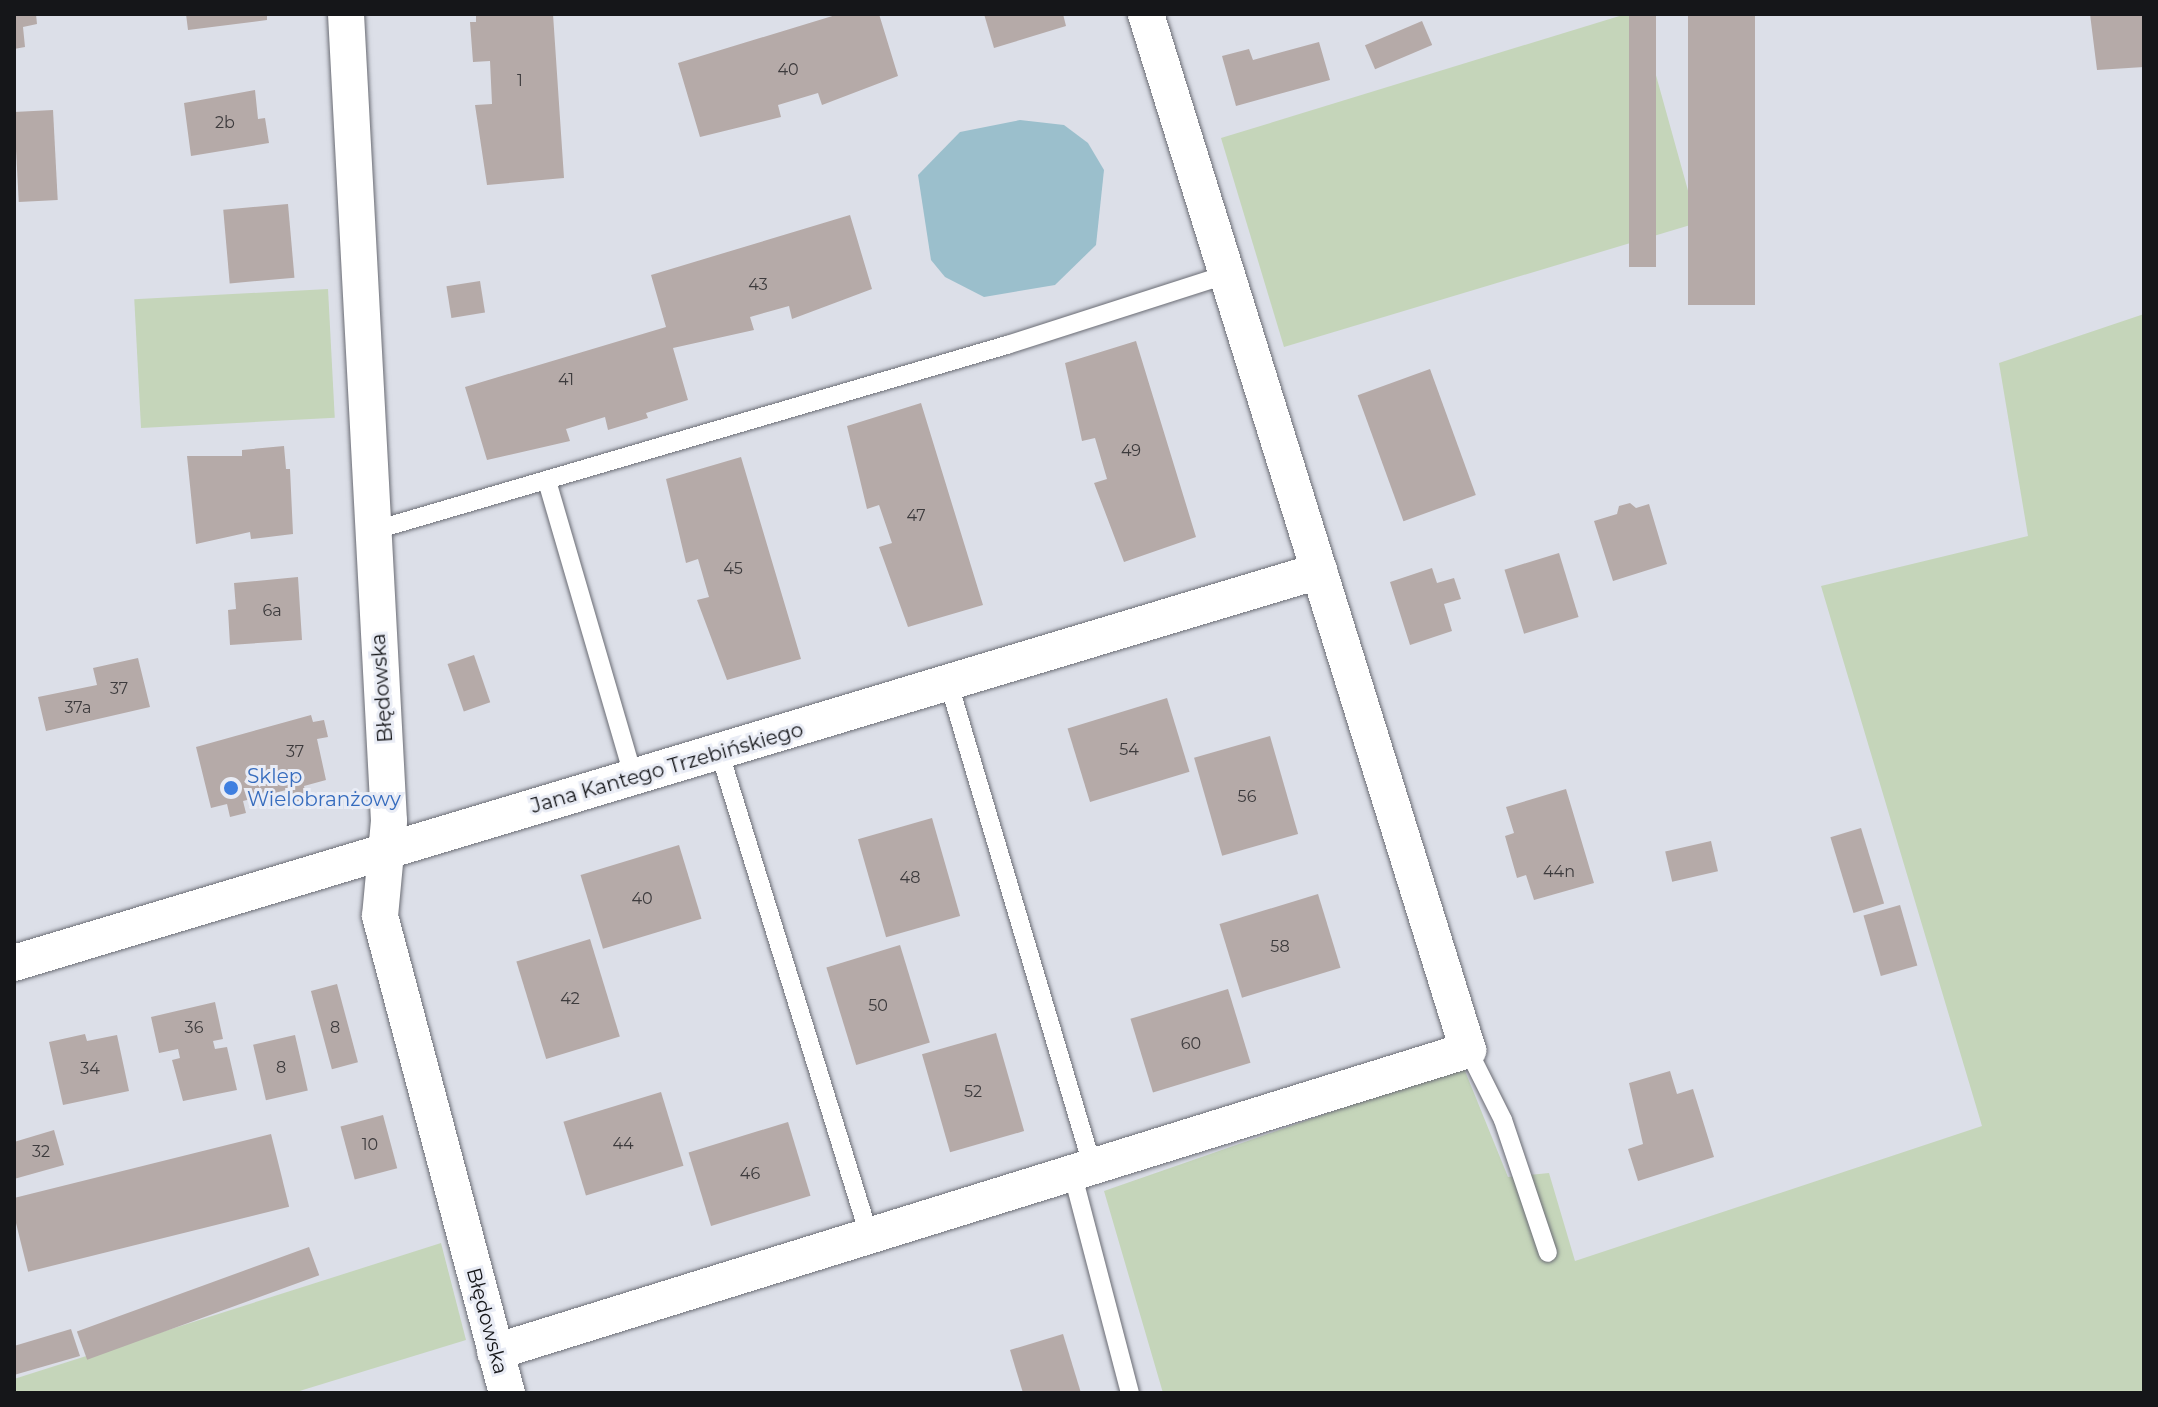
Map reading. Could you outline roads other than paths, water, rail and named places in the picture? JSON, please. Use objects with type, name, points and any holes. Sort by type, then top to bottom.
[{"type":"street","name":"Błędowska","points":[[346,14],[386,750],[386,849],[380,916],[385,948],[507,1393]]},
{"type":"street","points":[[495,1352],[1468,1050],[1146,14]]},
{"type":"street","name":"Jana Kantego Trzebińskiego","points":[[14,963],[386,849],[720,754],[1319,571]]},
{"type":"lane","points":[[372,531],[1007,345],[1228,274]]},
{"type":"lane","points":[[547,481],[634,778]]},
{"type":"lane","points":[[949,684],[1082,1169],[1130,1393]]},
{"type":"lane","points":[[720,754],[869,1235]]},
{"type":"lane","points":[[1468,1050],[1503,1120],[1548,1253]]},
{"type":"water","points":[[1020,120],[1064,125],[1088,143],[1104,170],[1096,245],[1055,285],[984,297],[945,277],[931,260],[918,175],[960,132]]},
{"type":"place","name":"Sklep Wielobranżowy","points":[[231,788]]}]
